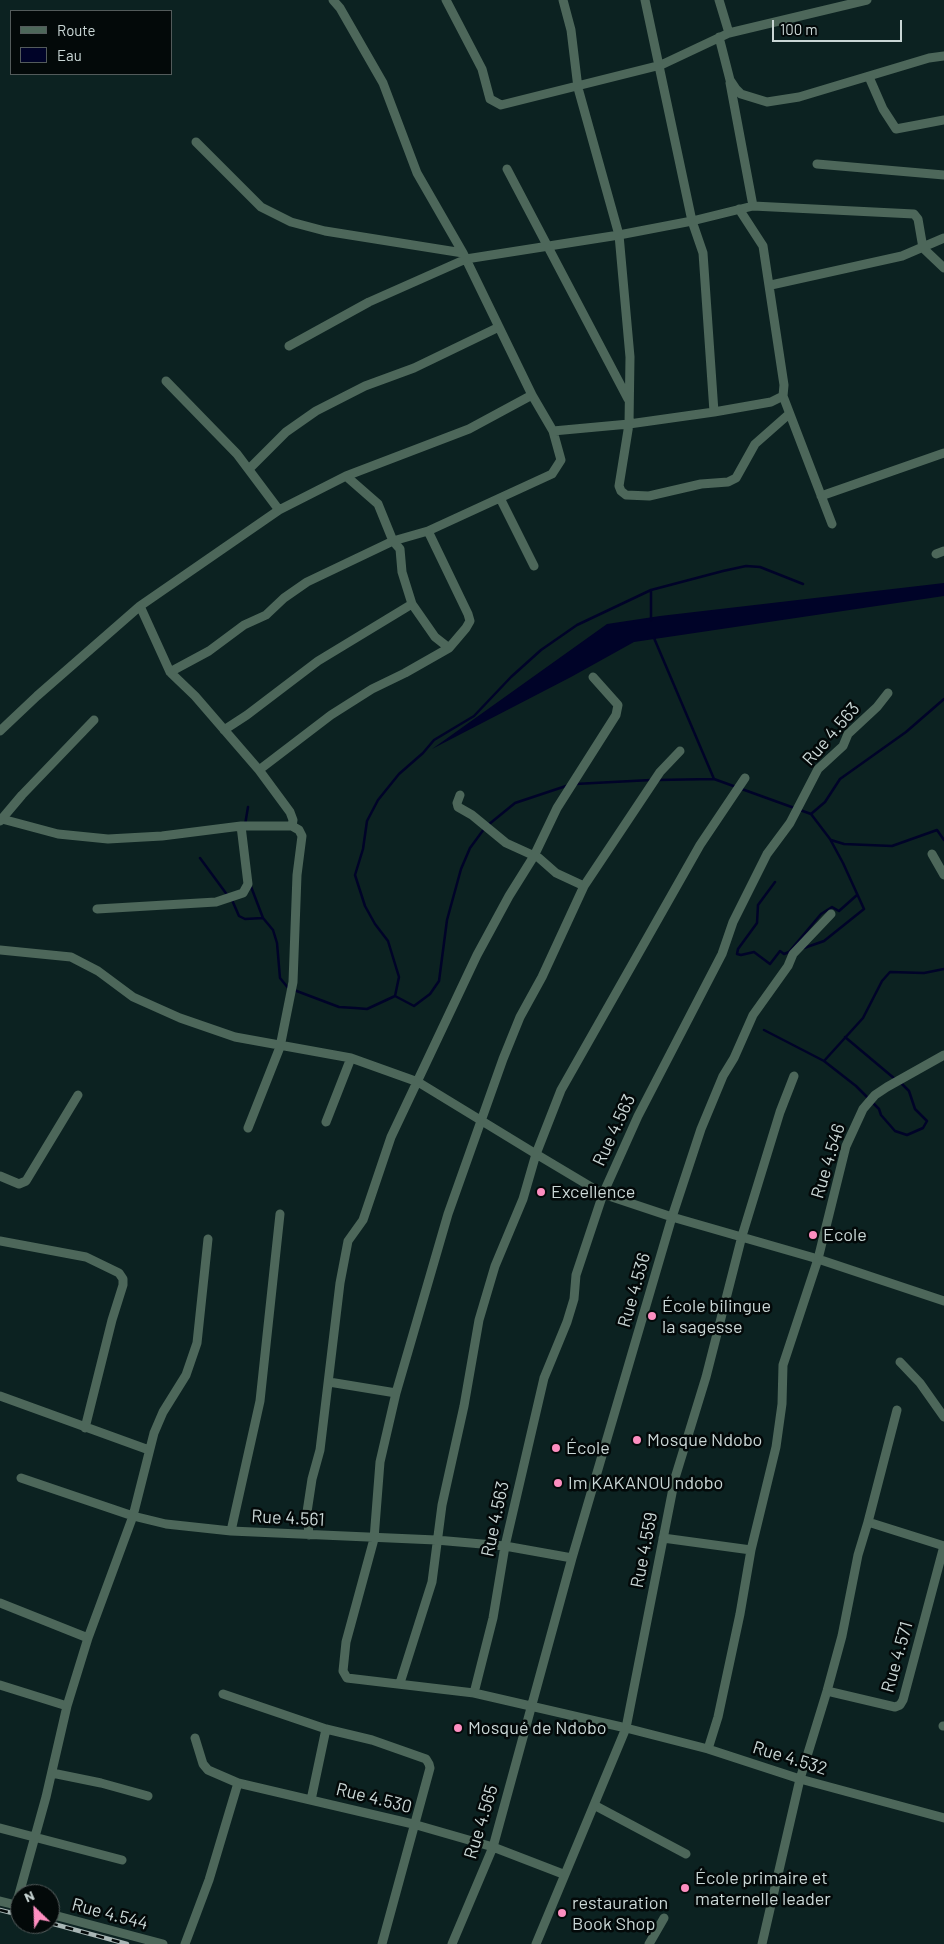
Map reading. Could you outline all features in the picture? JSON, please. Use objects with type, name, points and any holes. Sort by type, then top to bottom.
[{"type":"street","points":[[170,672],[209,651],[244,625],[266,615],[284,598],[307,582],[393,541],[428,531],[552,474],[558,468],[561,460],[553,431],[532,395],[465,256],[417,173],[383,83],[340,8],[333,0]]},
{"type":"street","points":[[446,0],[482,69],[490,99],[495,103],[509,105],[661,65],[729,33],[867,0]]},
{"type":"street","points":[[563,0],[571,30],[578,88],[619,235],[630,357],[629,424],[620,486],[626,495],[649,496],[701,484],[728,482],[736,478],[755,444],[790,414]]},
{"type":"street","points":[[645,0],[661,65],[692,221],[703,253],[714,412]]},
{"type":"street","points":[[719,0],[729,33]]},
{"type":"street","points":[[719,37],[730,80],[753,206]]},
{"type":"street","points":[[730,80],[741,94],[767,102],[798,97],[929,58],[944,56]]},
{"type":"street","points":[[869,77],[883,109],[896,129],[944,120]]},
{"type":"street","points":[[196,142],[261,207],[291,222],[326,231],[465,256],[548,248],[692,221],[753,206],[860,213],[907,212],[914,214],[918,219],[923,248],[944,268]]},
{"type":"street","points":[[817,164],[944,175]]},
{"type":"street","points":[[507,169],[628,398]]},
{"type":"street","points":[[739,208],[763,246],[771,285],[775,332],[784,385],[783,396],[832,524]]},
{"type":"street","points":[[771,285],[902,256],[944,238]]},
{"type":"street","points":[[289,346],[369,302],[465,256]]},
{"type":"street","points":[[249,469],[286,432],[316,411],[365,386],[414,368],[499,327]]},
{"type":"street","points":[[166,380],[249,469],[279,510]]},
{"type":"street","points":[[0,731],[140,606],[279,510],[346,476],[469,429],[532,395]]},
{"type":"street","points":[[553,431],[629,424],[714,412],[771,402],[783,396]]},
{"type":"street","points":[[821,496],[944,453]]},
{"type":"street","points":[[346,476],[378,504],[393,541],[400,549],[402,572],[412,604],[435,637],[449,648]]},
{"type":"street","points":[[500,498],[534,566]]},
{"type":"street","points":[[259,770],[331,714],[449,648],[470,621],[428,531]]},
{"type":"street","points":[[224,730],[247,715],[318,661],[412,604]]},
{"type":"street","points":[[140,606],[170,672],[259,770],[290,812],[293,820],[292,826]]},
{"type":"street","points":[[309,1535],[307,1512],[312,1479],[320,1450],[340,1284],[348,1241],[363,1220],[391,1137],[445,1020],[478,955],[534,856],[557,808],[601,742],[618,709],[614,699],[593,677]]},
{"type":"street","name":"Rue 4.563","points":[[474,1692],[492,1618],[505,1546],[544,1378],[567,1322],[574,1299],[576,1275],[603,1194],[638,1116],[722,954],[733,922],[767,854],[790,823],[818,769],[843,746],[848,734],[877,707],[888,693]]},
{"type":"street","points":[[94,720],[22,794],[1,820],[58,834],[108,839],[162,836],[241,826],[292,826],[299,830],[302,836],[297,875],[293,982],[280,1047],[248,1128]]},
{"type":"street","points":[[374,1539],[380,1462],[396,1393],[448,1214],[520,1017],[542,977],[584,886],[660,772],[680,751]]},
{"type":"street","points":[[400,1683],[432,1582],[436,1540],[464,1406],[479,1320],[498,1258],[523,1199],[536,1154],[561,1090],[700,845],[745,778]]},
{"type":"street","points":[[460,795],[457,803],[458,807],[472,815],[506,843],[534,856],[556,873],[584,886]]},
{"type":"street","points":[[97,909],[216,902],[243,893],[248,884],[241,826]]},
{"type":"street","points":[[932,854],[944,875]]},
{"type":"street","name":"Rue 4.536","points":[[531,1706],[572,1558],[672,1217],[701,1130],[723,1076],[734,1058],[746,1029],[788,966],[793,954],[831,914]]},
{"type":"street","points":[[0,950],[71,957],[98,971],[133,997],[180,1018],[235,1037],[280,1047],[351,1058],[418,1082],[603,1194],[672,1217],[818,1259],[944,1301]]},
{"type":"street","name":"Rue 4.546","points":[[708,1749],[718,1717],[751,1550],[776,1447],[782,1404],[783,1365],[818,1259],[846,1146],[863,1109],[875,1095],[906,1074],[944,1055]]},
{"type":"street","points":[[326,1122],[351,1058]]},
{"type":"street","name":"Rue 4.559","points":[[626,1728],[674,1478],[706,1377],[742,1236],[780,1112],[794,1076]]},
{"type":"street","points":[[0,1176],[20,1184],[26,1180],[78,1095]]},
{"type":"street","name":"Rue 4.561","points":[[280,1214],[260,1401],[231,1531],[374,1539],[436,1540],[505,1546],[572,1558]]},
{"type":"street","points":[[23,1884],[68,1706],[88,1638],[133,1516],[149,1450],[163,1412],[186,1375],[198,1344],[208,1239]]},
{"type":"street","points":[[0,1241],[86,1257],[119,1273],[123,1279],[85,1428]]},
{"type":"street","points":[[900,1362],[920,1383],[944,1417]]},
{"type":"street","points":[[329,1382],[396,1393]]},
{"type":"street","points":[[0,1396],[149,1450]]},
{"type":"street","points":[[762,1944],[800,1780],[828,1691],[858,1554],[897,1410]]},
{"type":"street","points":[[21,1478],[133,1516],[166,1524],[231,1531]]},
{"type":"street","points":[[868,1522],[944,1546]]},
{"type":"street","points":[[663,1538],[751,1550]]},
{"type":"street","name":"Rue 4.532","points":[[374,1539],[346,1642],[343,1671],[347,1678],[474,1692],[708,1749],[800,1780],[944,1818]]},
{"type":"street","name":"Rue 4.571","points":[[828,1691],[894,1707],[900,1705],[904,1700],[944,1546]]},
{"type":"street","points":[[0,1604],[88,1638]]},
{"type":"street","points":[[0,1685],[68,1706]]},
{"type":"street","points":[[223,1694],[326,1729],[372,1740],[426,1759],[430,1768],[413,1824],[382,1944]]},
{"type":"street","name":"Rue 4.565","points":[[452,1944],[493,1847],[531,1706]]},
{"type":"street","points":[[536,1944],[563,1874],[626,1728]]},
{"type":"street","points":[[311,1800],[326,1729]]},
{"type":"street","name":"Rue 4.530","points":[[195,1738],[203,1764],[208,1770],[238,1783],[413,1824],[493,1847],[563,1874]]},
{"type":"street","points":[[52,1773],[101,1783],[148,1796]]},
{"type":"street","points":[[184,1944],[209,1880],[238,1783]]},
{"type":"street","points":[[594,1805],[686,1854]]},
{"type":"street","points":[[0,1828],[122,1860]]},
{"type":"street","name":"Rue 4.544","points":[[60,1917],[163,1944]]},
{"type":"street","points":[[649,1944],[664,1918]]},
{"type":"water","points":[[944,583],[944,596],[634,642],[432,749],[607,624],[660,616]]},
{"type":"waterway","points":[[294,990],[339,1007],[367,1009],[395,996],[399,977],[388,941],[375,924],[365,906],[355,875],[363,849],[367,821],[378,800],[399,774],[423,753],[434,740],[474,716],[511,677],[541,650],[577,625],[651,590],[723,571],[746,566],[760,567],[803,584]]},
{"type":"waterway","points":[[651,591],[651,620]]},
{"type":"waterway","points":[[654,638],[714,779]]},
{"type":"waterway","points":[[811,814],[825,802],[840,779],[906,732],[944,699]]},
{"type":"waterway","points":[[657,780],[714,779],[811,814],[830,839],[864,909],[824,941],[804,948]]},
{"type":"waterway","points":[[575,784],[651,780]]},
{"type":"waterway","points":[[488,825],[515,803],[569,785]]},
{"type":"waterway","points":[[245,825],[248,807]]},
{"type":"waterway","points":[[395,996],[414,1006],[430,994],[439,981],[447,920],[461,869],[470,848],[484,829]]},
{"type":"waterway","points":[[831,840],[844,844],[892,846],[937,830],[944,840]]},
{"type":"waterway","points":[[200,858],[228,896]]},
{"type":"waterway","points":[[775,882],[758,905],[757,923],[738,949],[737,954],[754,952],[770,964],[780,951],[784,954],[789,952],[792,954]]},
{"type":"waterway","points":[[250,884],[263,918],[273,930],[277,943],[280,978],[289,989]]},
{"type":"waterway","points":[[789,952],[821,914],[832,907],[839,911],[857,895]]},
{"type":"waterway","points":[[232,900],[239,916],[245,919],[263,918]]},
{"type":"waterway","points":[[824,1061],[863,1018],[882,981],[890,972],[924,973],[944,969]]},
{"type":"waterway","points":[[764,1030],[824,1061],[856,1086],[879,1109],[881,1115],[895,1131],[907,1135],[923,1128],[927,1121],[915,1109],[909,1091],[900,1082]]},
{"type":"waterway","points":[[845,1037],[895,1079]]},
{"type":"railway","points":[[0,1910],[10,1912]]},
{"type":"railway","points":[[60,1926],[127,1944]]},
{"type":"place","name":"Excellence","points":[[541,1192]]},
{"type":"place","name":"Ecole","points":[[813,1235]]},
{"type":"place","name":"École bilingue la sagesse","points":[[652,1316]]},
{"type":"place","name":"Mosque Ndobo","points":[[637,1440]]},
{"type":"place","name":"École","points":[[556,1448]]},
{"type":"place","name":"Im KAKANOU ndobo","points":[[558,1483]]},
{"type":"place","name":"Mosqué de Ndobo","points":[[458,1728]]},
{"type":"place","name":"École primaire et maternelle leader","points":[[685,1888]]},
{"type":"place","name":"restauration Book Shop","points":[[562,1913]]}]
